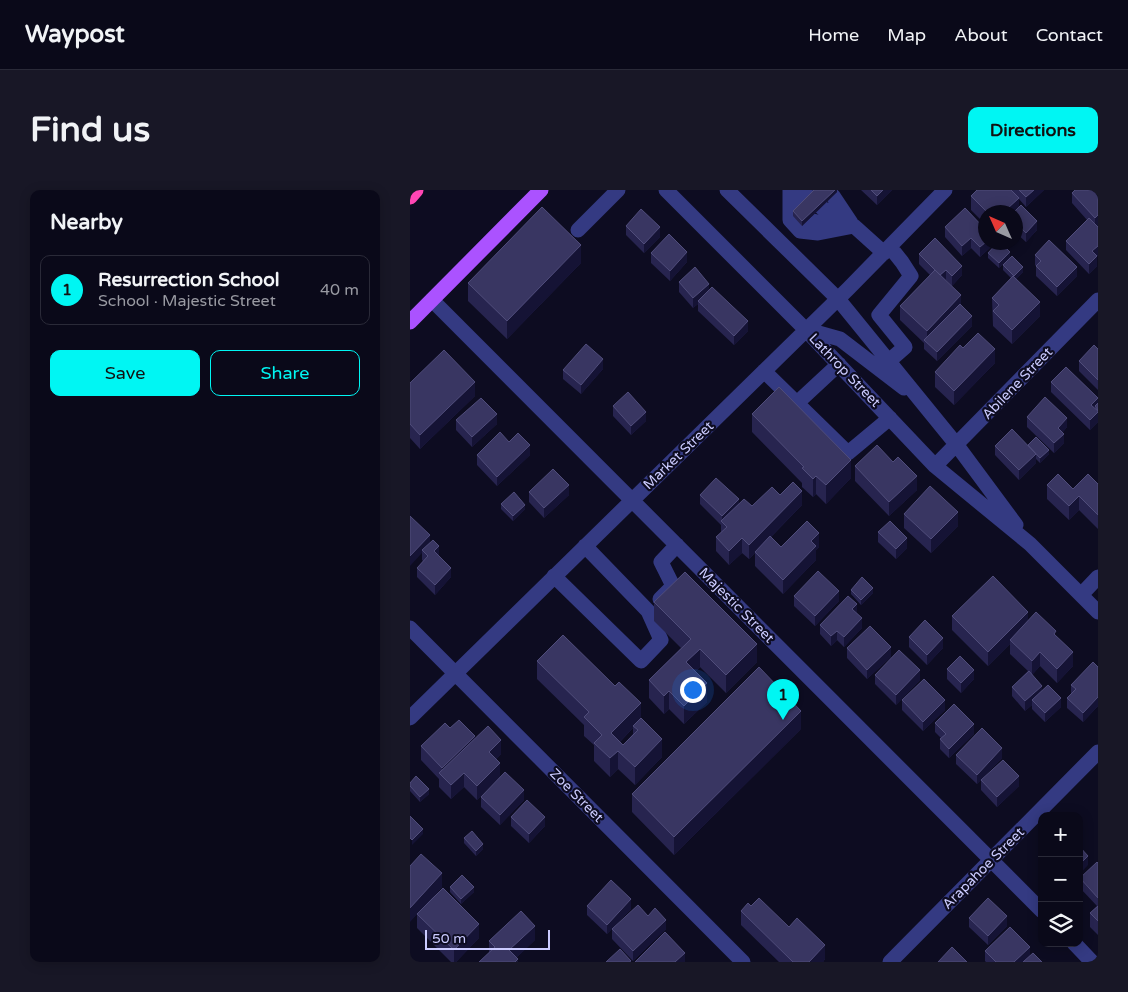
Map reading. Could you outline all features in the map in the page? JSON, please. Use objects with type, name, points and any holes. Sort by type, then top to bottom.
[{"type":"highway","points":[[410,197],[416,190]]},
{"type":"main road","points":[[410,322],[541,190]]},
{"type":"street","points":[[578,230],[618,190]]},
{"type":"street","name":"Lathrop Street","points":[[666,190],[806,330],[935,466],[1030,544],[1098,612]]},
{"type":"street","name":"Lathrop Street","points":[[728,190],[838,299],[956,444],[1030,544]]},
{"type":"street","points":[[791,190],[790,220],[800,231],[818,234],[854,226]]},
{"type":"street","points":[[796,190],[811,198],[822,208],[854,226],[887,250],[902,262],[911,276],[865,331]]},
{"type":"street","points":[[827,190],[834,196],[854,226]]},
{"type":"street","name":"Market Street","points":[[410,718],[838,299],[945,190]]},
{"type":"street","name":"Majestic Street","points":[[432,300],[1038,907]]},
{"type":"street","name":"Abilene Street","points":[[935,466],[1098,300]]},
{"type":"street","points":[[879,315],[905,347],[889,361]]},
{"type":"street","points":[[806,330],[840,339],[921,401]]},
{"type":"street","points":[[797,403],[839,364]]},
{"type":"street","points":[[764,371],[848,453],[890,418]]},
{"type":"street","points":[[648,611],[673,586],[660,562],[678,545]]},
{"type":"street","points":[[554,576],[641,661],[661,640],[648,611],[585,546]]},
{"type":"street","points":[[1081,595],[1098,577]]},
{"type":"street","name":"Zoe Street","points":[[410,628],[743,962]]},
{"type":"street","name":"Arapahoe Street","points":[[890,962],[1098,752]]},
{"type":"street","points":[[1078,947],[1092,962]]},
{"type":"building","points":[[814,190],[835,190],[802,221],[793,211]]},
{"type":"building","points":[[871,190],[883,190],[877,196]]},
{"type":"building","points":[[977,190],[1011,190],[1019,198],[1011,205],[980,205],[971,196]]},
{"type":"building","points":[[1019,190],[1034,190],[1026,197]]},
{"type":"building","points":[[1075,190],[1098,190],[1098,215],[1095,218],[1072,193]]},
{"type":"building","points":[[542,207],[581,245],[507,321],[468,283]]},
{"type":"building","points":[[1023,207],[1037,221],[1026,233],[1023,230]]},
{"type":"building","points":[[965,208],[978,222],[978,245],[971,238],[962,246],[945,227]]},
{"type":"building","points":[[641,209],[660,227],[644,244],[626,226]]},
{"type":"building","points":[[1089,218],[1098,227],[1098,246],[1092,251],[1097,256],[1089,264],[1066,241]]},
{"type":"building","points":[[669,234],[687,252],[670,271],[651,253]]},
{"type":"building","points":[[935,238],[962,266],[952,276],[946,270],[940,275],[919,254]]},
{"type":"building","points":[[1049,240],[1077,267],[1057,287],[1036,266],[1041,261],[1035,255]]},
{"type":"building","points":[[991,250],[1008,250],[1010,252],[999,263],[988,253]]},
{"type":"building","points":[[1012,256],[1023,267],[1014,276],[1003,265]]},
{"type":"building","points":[[695,267],[709,284],[693,298],[679,282]]},
{"type":"building","points":[[935,270],[961,295],[927,331],[900,306]]},
{"type":"building","points":[[1013,276],[1040,302],[1012,330],[993,311],[999,305],[992,298]]},
{"type":"building","points":[[712,287],[748,321],[734,336],[698,301]]},
{"type":"building","points":[[960,304],[972,316],[937,352],[924,340]]},
{"type":"building","points":[[978,333],[995,349],[954,391],[935,372],[960,345],[963,348]]},
{"type":"building","points":[[586,344],[603,359],[581,385],[563,370]]},
{"type":"building","points":[[1094,345],[1098,349],[1098,380],[1079,361]]},
{"type":"building","points":[[444,350],[475,382],[420,435],[410,424],[410,383]]},
{"type":"building","points":[[1066,367],[1098,398],[1091,405],[1098,412],[1090,420],[1051,382]]},
{"type":"building","points":[[779,387],[851,460],[826,485],[816,476],[813,479],[802,468],[804,467],[752,414]]},
{"type":"building","points":[[628,392],[646,412],[631,426],[613,406]]},
{"type":"building","points":[[1045,397],[1067,418],[1058,428],[1064,434],[1054,443],[1027,417]]},
{"type":"building","points":[[481,398],[497,414],[472,437],[456,420]]},
{"type":"building","points":[[1012,429],[1036,454],[1019,470],[995,446]]},
{"type":"building","points":[[500,432],[509,442],[518,433],[530,445],[497,477],[477,455]]},
{"type":"building","points":[[1036,437],[1049,450],[1040,458],[1028,445]]},
{"type":"building","points":[[877,445],[893,462],[898,457],[917,476],[889,502],[855,466]]},
{"type":"building","points":[[553,469],[569,485],[544,508],[529,492]]},
{"type":"building","points":[[1058,474],[1073,489],[1088,474],[1098,484],[1098,515],[1079,496],[1069,506],[1047,485]]},
{"type":"building","points":[[716,478],[739,499],[722,516],[700,495]]},
{"type":"building","points":[[793,482],[802,491],[749,545],[742,538],[729,551],[716,537],[727,527],[721,521],[744,499],[752,506],[772,487],[780,495]]},
{"type":"building","points":[[930,486],[958,512],[931,539],[904,514]]},
{"type":"building","points":[[514,492],[525,505],[513,516],[501,504]]},
{"type":"building","points":[[410,516],[430,535],[410,556]]},
{"type":"building","points":[[807,521],[819,533],[811,541],[816,546],[783,580],[755,552],[770,536],[781,547]]},
{"type":"building","points":[[890,521],[907,538],[896,549],[878,532]]},
{"type":"building","points":[[433,540],[439,546],[434,551],[451,568],[435,585],[417,568],[428,556],[422,550]]},
{"type":"building","points":[[818,571],[839,591],[815,616],[794,596]]},
{"type":"building","points":[[685,572],[757,644],[726,675],[700,649],[686,662],[707,683],[684,706],[669,691],[664,696],[649,680],[691,639],[654,602]]},
{"type":"building","points":[[993,576],[1028,612],[988,652],[952,616]]},
{"type":"building","points":[[862,577],[873,588],[861,600],[851,590]]},
{"type":"building","points":[[848,596],[857,604],[852,609],[862,618],[844,637],[837,631],[831,636],[820,625]]},
{"type":"building","points":[[1036,612],[1056,631],[1054,634],[1073,652],[1057,669],[1040,652],[1032,661],[1010,640]]},
{"type":"building","points":[[925,620],[943,638],[927,655],[909,637]]},
{"type":"building","points":[[870,626],[891,647],[867,670],[847,648]]},
{"type":"building","points":[[563,635],[615,686],[619,682],[641,703],[611,733],[623,745],[638,730],[633,726],[641,718],[662,739],[635,767],[618,751],[610,758],[594,743],[602,735],[584,717],[589,712],[537,661]]},
{"type":"building","points":[[899,650],[920,670],[896,695],[875,675]]},
{"type":"building","points":[[960,656],[974,670],[961,683],[947,669]]},
{"type":"building","points":[[1093,662],[1098,667],[1098,697],[1083,713],[1067,698],[1076,689],[1071,685]]},
{"type":"building","points":[[759,667],[801,711],[674,837],[632,794]]},
{"type":"building","points":[[1029,671],[1042,686],[1025,701],[1012,687]]},
{"type":"building","points":[[924,679],[945,700],[923,722],[902,700]]},
{"type":"building","points":[[1048,685],[1061,698],[1045,713],[1032,700]]},
{"type":"building","points":[[954,704],[974,724],[949,749],[940,739],[946,734],[935,723]]},
{"type":"building","points":[[459,720],[475,736],[442,768],[421,746],[445,723],[450,728]]},
{"type":"building","points":[[488,726],[501,740],[489,752],[500,763],[477,786],[464,773],[451,785],[439,773]]},
{"type":"building","points":[[982,728],[1002,748],[977,775],[956,755]]},
{"type":"building","points":[[1003,760],[1019,776],[997,797],[981,780]]},
{"type":"building","points":[[505,772],[524,790],[500,815],[481,797]]},
{"type":"building","points":[[416,776],[429,789],[420,797],[410,786],[410,783]]},
{"type":"building","points":[[527,800],[545,817],[529,834],[511,817]]},
{"type":"building","points":[[410,816],[423,829],[412,840],[410,838]]},
{"type":"building","points":[[472,831],[483,844],[476,851],[464,838]]},
{"type":"building","points":[[1083,850],[1088,856],[1083,861]]},
{"type":"building","points":[[421,854],[442,873],[410,908],[410,866]]},
{"type":"building","points":[[1098,863],[1098,898],[1083,881],[1083,875]]},
{"type":"building","points":[[462,875],[474,887],[461,899],[450,887]]},
{"type":"building","points":[[611,880],[631,899],[607,925],[587,906]]},
{"type":"building","points":[[443,888],[479,924],[454,950],[417,914]]},
{"type":"building","points":[[759,898],[789,927],[797,918],[825,945],[809,962],[793,962],[741,911],[748,903],[751,906]]},
{"type":"building","points":[[988,898],[1007,916],[988,936],[969,918]]},
{"type":"building","points":[[638,905],[648,916],[655,908],[666,920],[633,951],[612,929]]},
{"type":"building","points":[[1098,906],[1098,921],[1090,913]]},
{"type":"building","points":[[521,911],[535,926],[509,950],[518,959],[515,962],[479,962],[495,947],[489,941]]},
{"type":"building","points":[[1010,927],[1030,947],[1014,962],[996,962],[985,951]]},
{"type":"building","points":[[665,932],[685,953],[675,962],[635,962]]},
{"type":"building","points":[[952,947],[967,962],[938,962]]},
{"type":"building","points":[[620,949],[631,961],[606,962]]},
{"type":"building","points":[[1033,953],[1042,962],[1023,962]]},
{"type":"place","name":"Resurrection School","points":[[783,720]]}]
